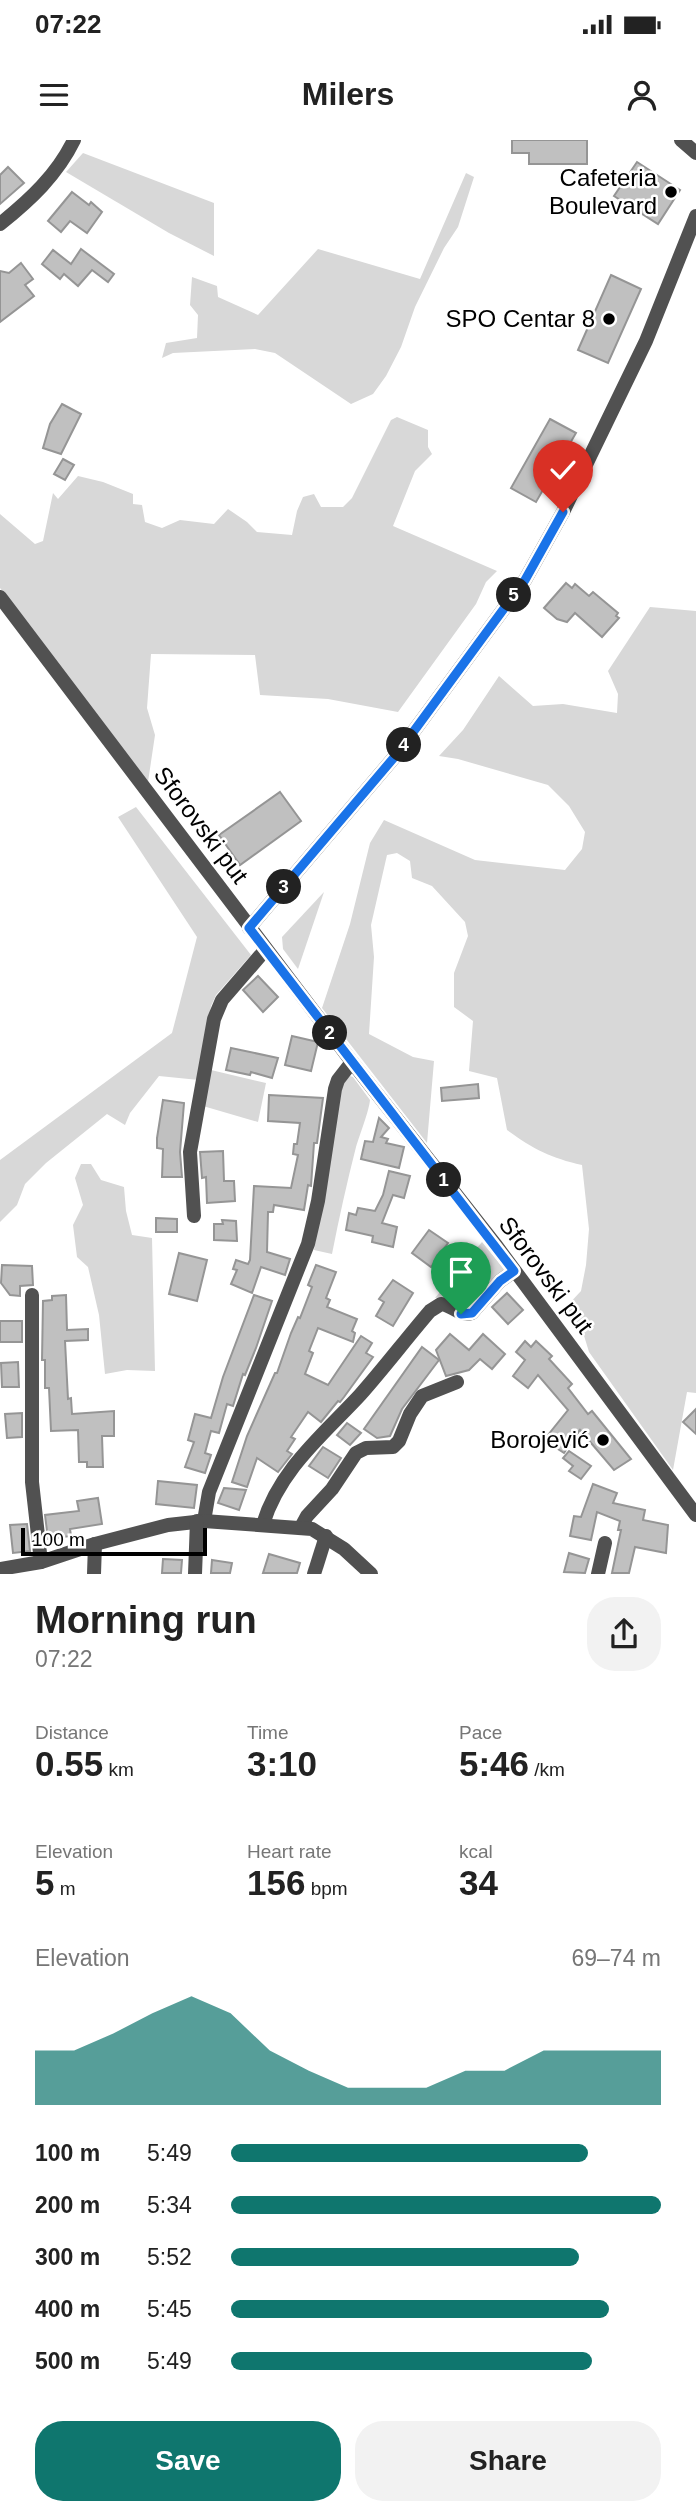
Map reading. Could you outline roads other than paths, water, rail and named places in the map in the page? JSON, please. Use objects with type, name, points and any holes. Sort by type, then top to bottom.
[{"type":"street","points":[[0,224],[41,189],[74,140]]},
{"type":"street","points":[[681,140],[696,153]]},
{"type":"street","points":[[249,928],[397,754],[525,580],[563,512],[646,341],[696,216]]},
{"type":"street","name":"Sforovski put","points":[[0,597],[249,928],[514,1271],[696,1515]]},
{"type":"street","points":[[194,1216],[190,1152],[214,1019],[222,1000],[266,949]]},
{"type":"street","points":[[195,1573],[200,1521],[209,1492],[309,1244],[335,1089],[338,1080],[352,1062]]},
{"type":"street","points":[[263,1524],[287,1478],[310,1445],[359,1395],[429,1311],[441,1304],[447,1304],[461,1314],[472,1313],[500,1281],[514,1271]]},
{"type":"street","points":[[32,1295],[32,1482],[41,1562]]},
{"type":"street","points":[[301,1527],[307,1516],[332,1489],[356,1453],[366,1448],[393,1447],[399,1441],[410,1414],[422,1396],[457,1382]]},
{"type":"street","points":[[0,1569],[41,1562],[168,1525],[200,1521],[312,1529],[344,1549],[371,1573]]},
{"type":"street","points":[[314,1573],[326,1536]]},
{"type":"street","points":[[94,1573],[96,1544]]},
{"type":"street","points":[[598,1573],[605,1544]]},
{"type":"place","name":"Cafeteria Boulevard","points":[[671,192]]},
{"type":"place","name":"SPO Centar 8","points":[[609,319]]},
{"type":"place","name":"Borojević","points":[[603,1440]]}]
